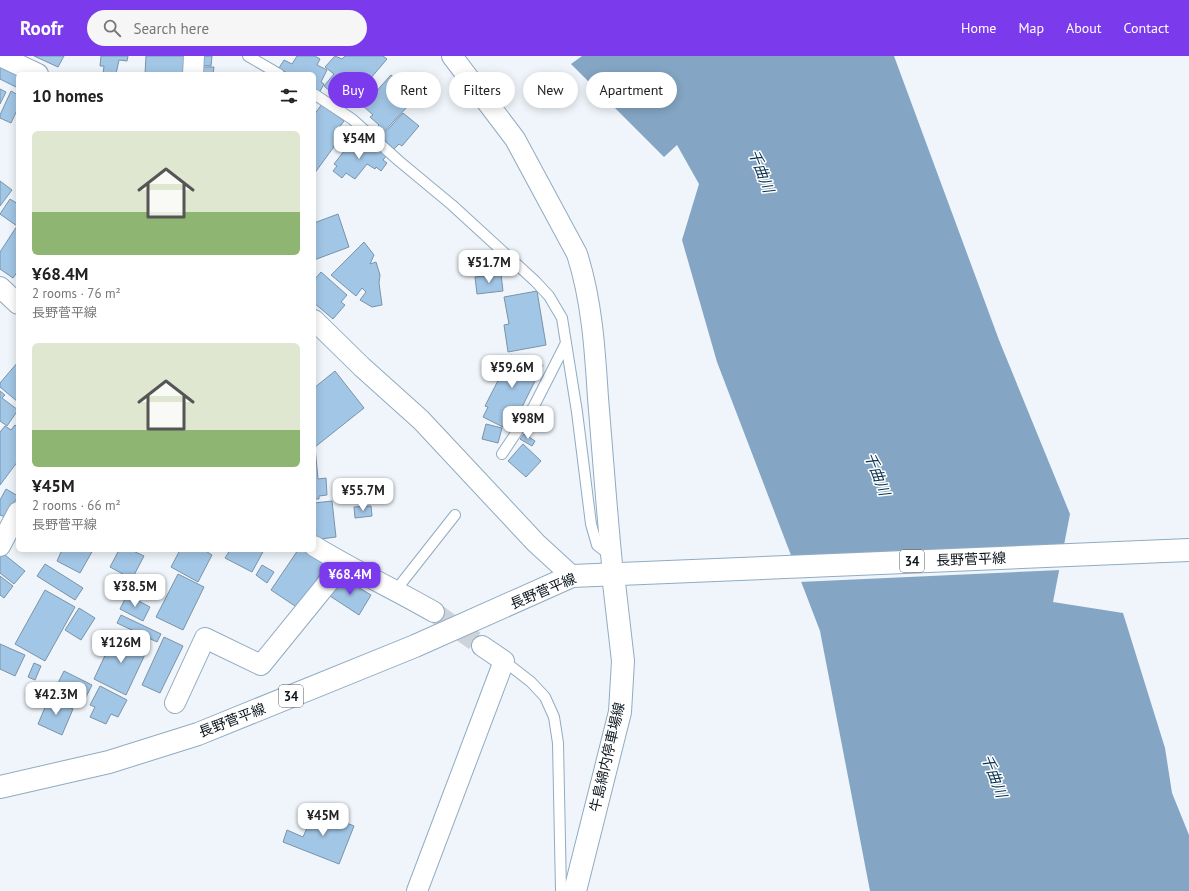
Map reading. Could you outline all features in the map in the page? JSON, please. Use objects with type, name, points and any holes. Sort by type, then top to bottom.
[{"type":"main road","name":"長野菅平線","points":[[0,787],[109,762],[198,734],[415,646],[572,576],[612,565],[635,573],[1189,550]]},
{"type":"main road","name":"牛島綿内停車場線","points":[[575,891],[620,712],[623,662],[612,565]]},
{"type":"street","points":[[0,56],[34,72]]},
{"type":"street","points":[[193,72],[194,56]]},
{"type":"street","points":[[452,56],[516,138],[577,254],[584,275],[590,307],[612,565]]},
{"type":"street","points":[[0,287],[16,302]]},
{"type":"street","points":[[316,322],[420,420],[536,543],[572,576]]},
{"type":"street","points":[[0,546],[16,516]]},
{"type":"street","points":[[316,547],[343,564],[396,590],[434,612]]},
{"type":"street","points":[[175,703],[206,638],[261,665],[343,564]]},
{"type":"street","points":[[418,891],[504,661],[482,646]]},
{"type":"lane","points":[[248,56],[276,72]]},
{"type":"lane","points":[[316,95],[352,119],[452,205],[535,281],[549,296],[562,318],[577,412],[591,524],[596,546],[612,565]]},
{"type":"lane","points":[[502,454],[534,406],[566,343]]},
{"type":"lane","points":[[396,590],[455,516]]},
{"type":"lane","points":[[504,661],[531,682],[545,696],[554,717],[558,743],[561,891]]},
{"type":"water","name":"千曲川","points":[[582,56],[894,56],[999,340],[1070,514],[1053,602],[1123,613],[1165,748],[1172,793],[1189,835],[1189,891],[870,891],[820,631],[717,362],[682,240],[699,184],[677,145],[664,157],[615,108],[677,108],[677,72],[586,72],[586,79],[571,64]]},
{"type":"pier","points":[[1066,545],[1061,570],[799,582],[789,557]]},
{"type":"building","points":[[34,56],[64,56],[58,67]]},
{"type":"building","points":[[101,56],[128,56],[127,61],[119,60],[116,72],[103,72],[104,66],[100,66]]},
{"type":"building","points":[[146,56],[191,56],[190,72],[145,72]]},
{"type":"building","points":[[198,56],[212,56],[211,66],[197,65]]},
{"type":"building","points":[[297,56],[315,56],[320,59],[317,65],[327,70],[321,82],[324,84],[319,93],[316,91],[316,72],[286,72],[279,68],[284,60],[292,64]]},
{"type":"building","points":[[335,56],[342,59],[345,56],[383,56],[387,59],[376,72],[331,72],[325,67]]},
{"type":"building","points":[[0,65],[16,73],[16,87],[0,79]]},
{"type":"building","points":[[200,67],[214,67],[213,72],[200,72]]},
{"type":"building","points":[[328,81],[328,89],[324,86]]},
{"type":"building","points":[[386,81],[386,108],[406,108],[380,136],[374,131],[379,125],[370,117],[373,115],[365,108],[378,108],[378,89]]},
{"type":"building","points":[[0,89],[6,92],[0,104]]},
{"type":"building","points":[[11,91],[16,94],[16,112],[11,123],[0,118]]},
{"type":"building","points":[[322,104],[344,121],[338,129],[344,133],[316,171],[316,112]]},
{"type":"building","points":[[403,113],[419,126],[402,146],[399,144],[394,149],[381,137]]},
{"type":"building","points":[[354,127],[364,134],[359,142],[348,136]]},
{"type":"building","points":[[352,141],[364,150],[370,143],[386,156],[383,160],[387,163],[381,171],[376,167],[375,169],[367,164],[355,179],[346,173],[342,178],[333,171],[337,166],[334,164]]},
{"type":"building","points":[[0,181],[12,190],[0,206]]},
{"type":"building","points":[[10,199],[16,203],[16,225],[0,214]]},
{"type":"building","points":[[338,214],[349,247],[316,259],[316,222]]},
{"type":"building","points":[[16,228],[16,274],[13,278],[0,269],[0,252]]},
{"type":"building","points":[[364,242],[374,255],[370,264],[376,262],[380,275],[379,283],[382,305],[372,307],[360,300],[366,292],[362,288],[356,296],[331,275]]},
{"type":"building","points":[[321,272],[347,295],[341,302],[345,305],[333,319],[316,305],[316,278]]},
{"type":"building","points":[[501,274],[503,291],[477,294],[475,277]]},
{"type":"building","points":[[537,291],[546,345],[508,352],[504,325],[509,324],[504,297]]},
{"type":"building","points":[[511,355],[525,362],[527,357],[543,365],[520,411],[513,408],[503,427],[483,417],[488,407],[485,406]]},
{"type":"building","points":[[16,364],[16,400],[0,387],[0,383]]},
{"type":"building","points":[[335,371],[364,408],[316,446],[316,386]]},
{"type":"building","points":[[0,391],[5,395],[2,398],[16,408],[16,413],[7,426],[0,421]]},
{"type":"building","points":[[486,424],[502,428],[498,443],[482,439]]},
{"type":"building","points":[[5,426],[11,430],[16,426],[16,464],[0,485],[0,432]]},
{"type":"building","points":[[524,434],[535,441],[532,446],[520,439]]},
{"type":"building","points":[[523,444],[541,461],[526,477],[508,461]]},
{"type":"building","points":[[316,458],[318,479],[326,478],[327,495],[319,496],[319,499],[316,499]]},
{"type":"building","points":[[6,489],[16,495],[16,499],[5,517],[0,515],[0,500]]},
{"type":"building","points":[[332,501],[336,537],[316,540],[316,503]]},
{"type":"building","points":[[371,506],[372,516],[355,518],[354,507]]},
{"type":"building","points":[[0,551],[25,571],[14,584],[0,573]]},
{"type":"building","points":[[61,552],[92,552],[80,573],[57,561]]},
{"type":"building","points":[[118,552],[135,552],[144,556],[132,579],[110,567]]},
{"type":"building","points":[[179,552],[207,552],[212,555],[198,582],[171,567]]},
{"type":"building","points":[[229,552],[263,552],[252,572],[225,558]]},
{"type":"building","points":[[297,552],[307,552],[326,565],[298,608],[271,590]]},
{"type":"building","points":[[45,564],[83,588],[75,600],[37,576]]},
{"type":"building","points":[[262,565],[274,572],[267,583],[256,575]]},
{"type":"building","points":[[178,574],[204,587],[183,630],[156,617]]},
{"type":"building","points":[[0,576],[13,586],[4,598],[0,595]]},
{"type":"building","points":[[341,577],[371,595],[359,615],[330,596]]},
{"type":"building","points":[[45,590],[75,607],[45,661],[15,644]]},
{"type":"building","points":[[127,595],[150,607],[143,621],[120,609]]},
{"type":"building","points":[[79,608],[95,618],[81,640],[65,630]]},
{"type":"building","points":[[121,615],[161,634],[157,642],[117,623]]},
{"type":"building","points":[[116,632],[148,648],[126,695],[94,679]]},
{"type":"building","points":[[164,637],[183,646],[160,693],[142,685]]},
{"type":"building","points":[[0,644],[25,655],[15,676],[0,669]]},
{"type":"building","points":[[34,663],[41,666],[35,680],[28,677]]},
{"type":"building","points":[[64,671],[92,685],[82,705],[54,691]]},
{"type":"building","points":[[100,686],[127,700],[118,717],[111,714],[106,724],[90,717],[95,707],[90,705]]},
{"type":"building","points":[[49,698],[73,709],[62,735],[38,724]]},
{"type":"building","points":[[315,810],[354,826],[339,864],[283,842],[287,830],[303,837]]},
{"type":"tunnel","points":[[434,612],[482,646]]}]
